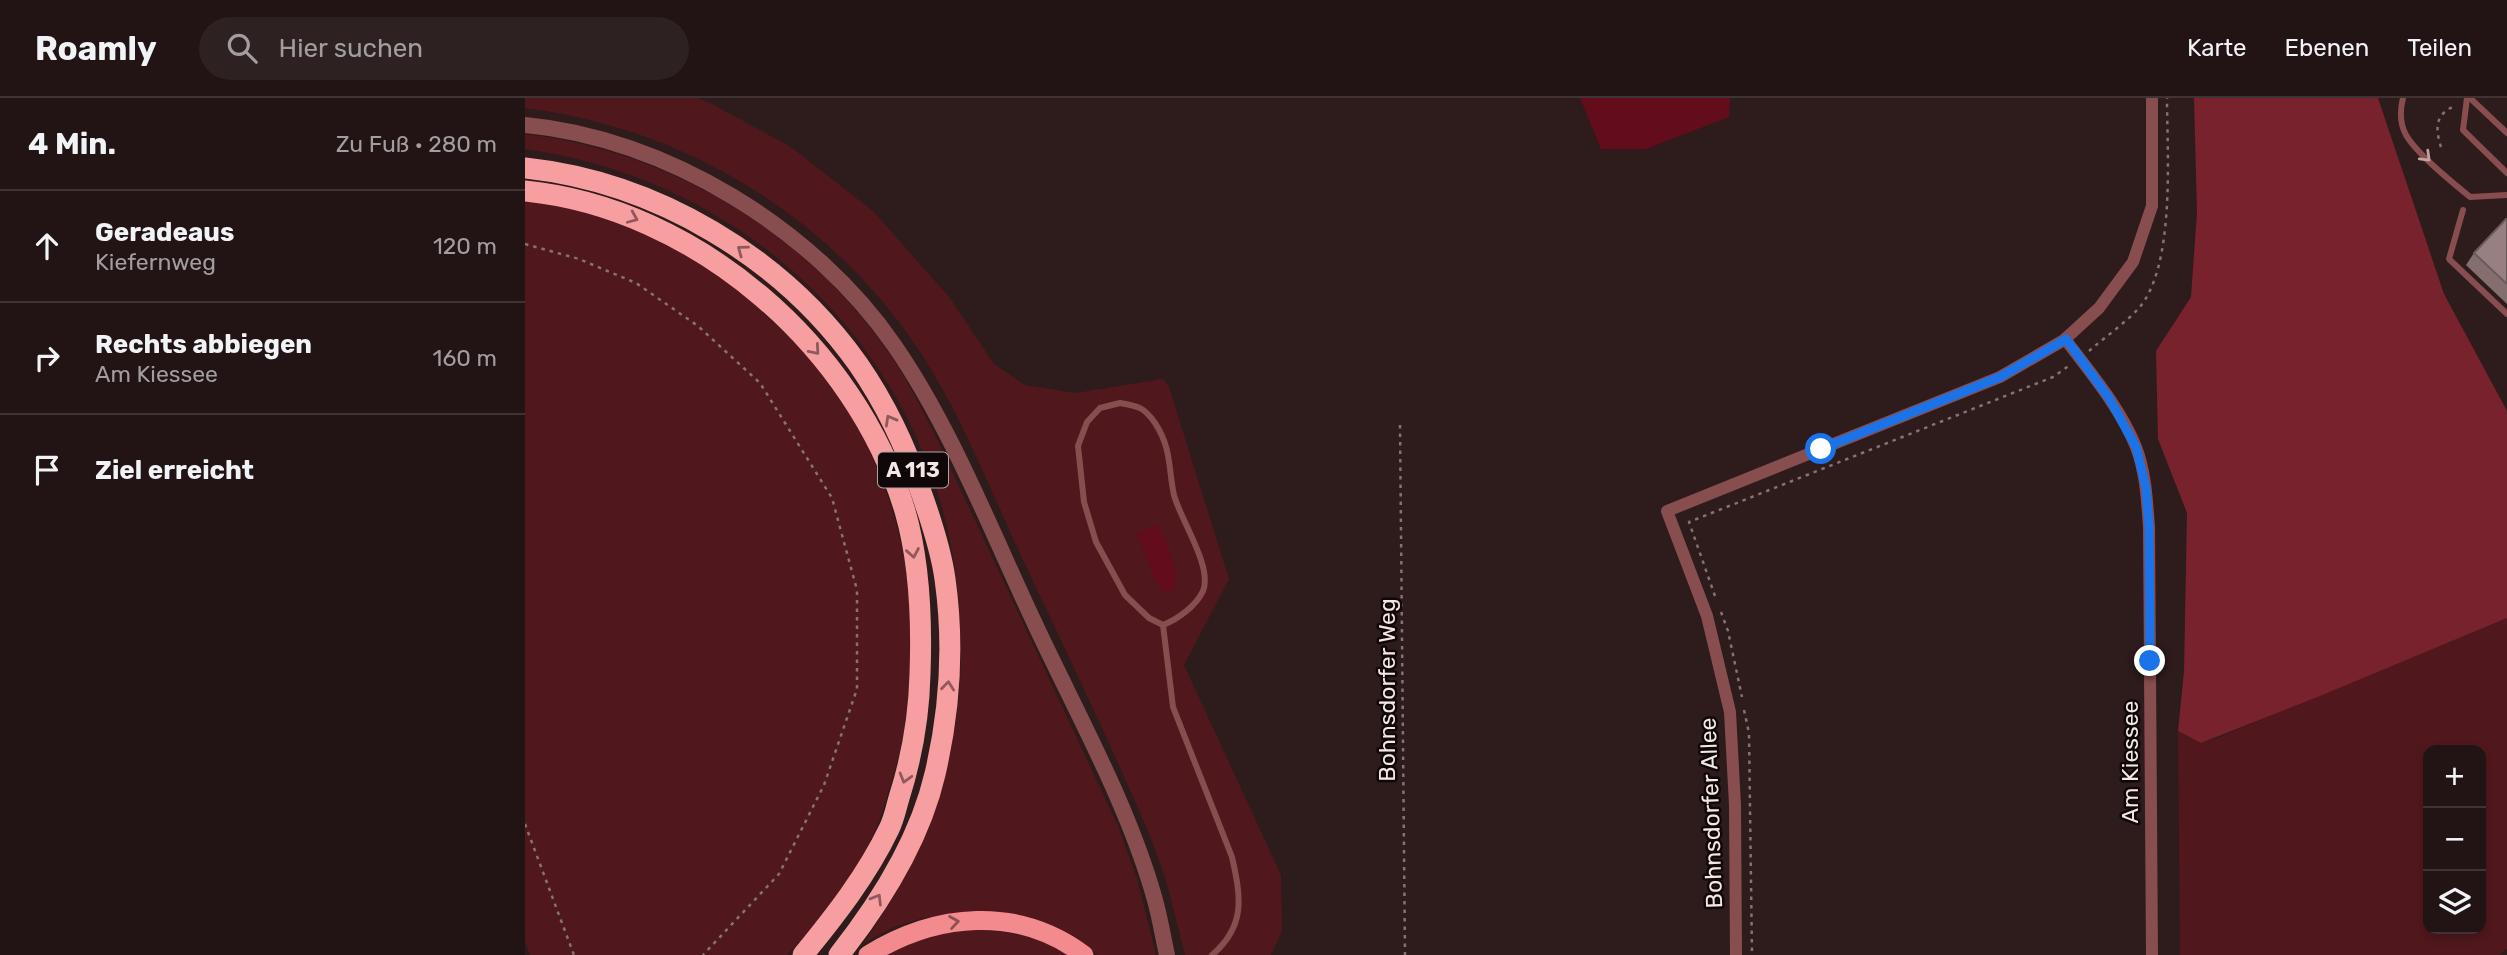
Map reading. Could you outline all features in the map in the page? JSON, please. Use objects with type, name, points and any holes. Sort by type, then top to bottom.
[{"type":"highway","name":"A 113","points":[[525,168],[595,181],[641,197],[688,218],[732,243],[789,288],[831,330],[859,365],[908,454],[945,577],[951,649],[943,726],[935,774],[911,841],[871,910],[839,955]]},
{"type":"highway","points":[[525,191],[568,198],[628,215],[714,261],[757,292],[792,324],[841,383],[870,432],[904,510],[915,561],[921,643],[919,699],[908,770],[890,827],[855,887],[803,955]]},
{"type":"highway","points":[[868,955],[911,933],[962,920],[1022,926],[1041,931],[1084,955]]},
{"type":"street","points":[[2066,339],[2099,308],[2133,262],[2152,206],[2153,98]]},
{"type":"street","points":[[525,125],[594,139],[640,153],[684,170],[734,197],[767,218],[810,252],[855,296],[893,344],[927,398],[956,456],[1109,782],[1139,852],[1155,901],[1167,955]]},
{"type":"street","name":"Am Kiessee","points":[[2066,339],[2109,398],[2136,447],[2146,488],[2149,527],[2152,955]]},
{"type":"street","name":"Bohnsdorfer Allee","points":[[1736,955],[1735,805],[1730,712],[1707,616],[1667,511],[2000,377],[2066,339]]},
{"type":"lane","points":[[2403,98],[2401,123],[2407,136],[2453,182],[2470,197],[2507,195]]},
{"type":"lane","points":[[2467,100],[2507,133]]},
{"type":"lane","points":[[2467,100],[2463,130],[2507,173]]},
{"type":"lane","points":[[2463,210],[2449,259],[2507,314]]},
{"type":"lane","points":[[1120,403],[1142,407],[1155,424],[1170,458],[1174,495],[1205,579],[1203,590],[1196,600],[1181,616],[1163,625],[1149,618],[1125,595],[1096,542],[1084,502],[1078,446],[1087,422],[1100,408],[1120,403]]},
{"type":"lane","points":[[1163,625],[1173,707],[1232,857],[1237,880],[1240,904],[1238,916],[1224,945],[1212,955]]},
{"type":"path","points":[[1715,595],[1689,522],[2053,376],[2080,358],[2140,307],[2160,268],[2167,201],[2167,98]]},
{"type":"path","points":[[2441,147],[2436,124],[2440,116],[2446,110],[2467,100]]},
{"type":"path","points":[[525,244],[579,258],[636,283],[698,326],[760,383],[832,498],[857,590],[857,689],[824,785],[779,874],[703,955]]},
{"type":"path","name":"Bohnsdorfer Weg","points":[[1400,425],[1405,955]]},
{"type":"path","points":[[1719,607],[1728,632],[1749,733],[1752,955]]},
{"type":"path","points":[[525,824],[574,955]]},
{"type":"shaded area","points":[[525,98],[698,98],[712,104],[791,147],[874,212],[950,298],[994,364],[1025,385],[1075,393],[1163,379],[1169,387],[1229,579],[1184,665],[1281,875],[1282,931],[1271,955],[1185,955],[1166,880],[1148,831],[1103,729],[952,407],[924,358],[888,308],[847,264],[802,224],[752,189],[699,160],[643,136],[585,119],[525,108]]},
{"type":"shaded area","points":[[1580,98],[1730,98],[1729,117],[1646,149],[1601,149]]},
{"type":"shaded area","points":[[2194,98],[2378,98],[2444,294],[2507,411],[2507,618],[2201,743],[2178,731],[2184,671],[2187,513],[2158,439],[2156,351],[2191,297],[2197,212]]},
{"type":"shaded area","points":[[525,134],[579,143],[632,159],[683,180],[732,206],[777,237],[819,272],[857,312],[891,356],[935,435],[1118,826],[1137,879],[1156,955],[1097,955],[1082,944],[974,912],[923,918],[894,927],[864,943],[895,893],[913,855],[950,746],[960,685],[960,613],[956,578],[939,496],[908,420],[866,351],[814,290],[752,239],[682,197],[606,167],[525,149]]},
{"type":"shaded area","points":[[525,198],[593,213],[637,229],[684,252],[736,289],[810,357],[843,403],[870,453],[891,505],[904,559],[911,614],[912,670],[905,725],[892,780],[871,840],[833,901],[787,955],[530,955],[525,941]]},
{"type":"shaded area","points":[[1158,524],[1175,568],[1172,591],[1163,591],[1156,582],[1136,534]]},
{"type":"shaded area","points":[[2507,618],[2507,949],[2498,955],[2180,955],[2178,731],[2201,743]]},
{"type":"shaded area","points":[[957,929],[1028,937],[1068,955],[875,955]]},
{"type":"building","points":[[2507,219],[2507,284],[2474,253]]},
{"type":"route","points":[[1821,449],[2000,377],[2066,339],[2109,398],[2136,447],[2146,488],[2149,527],[2150,661]]}]
